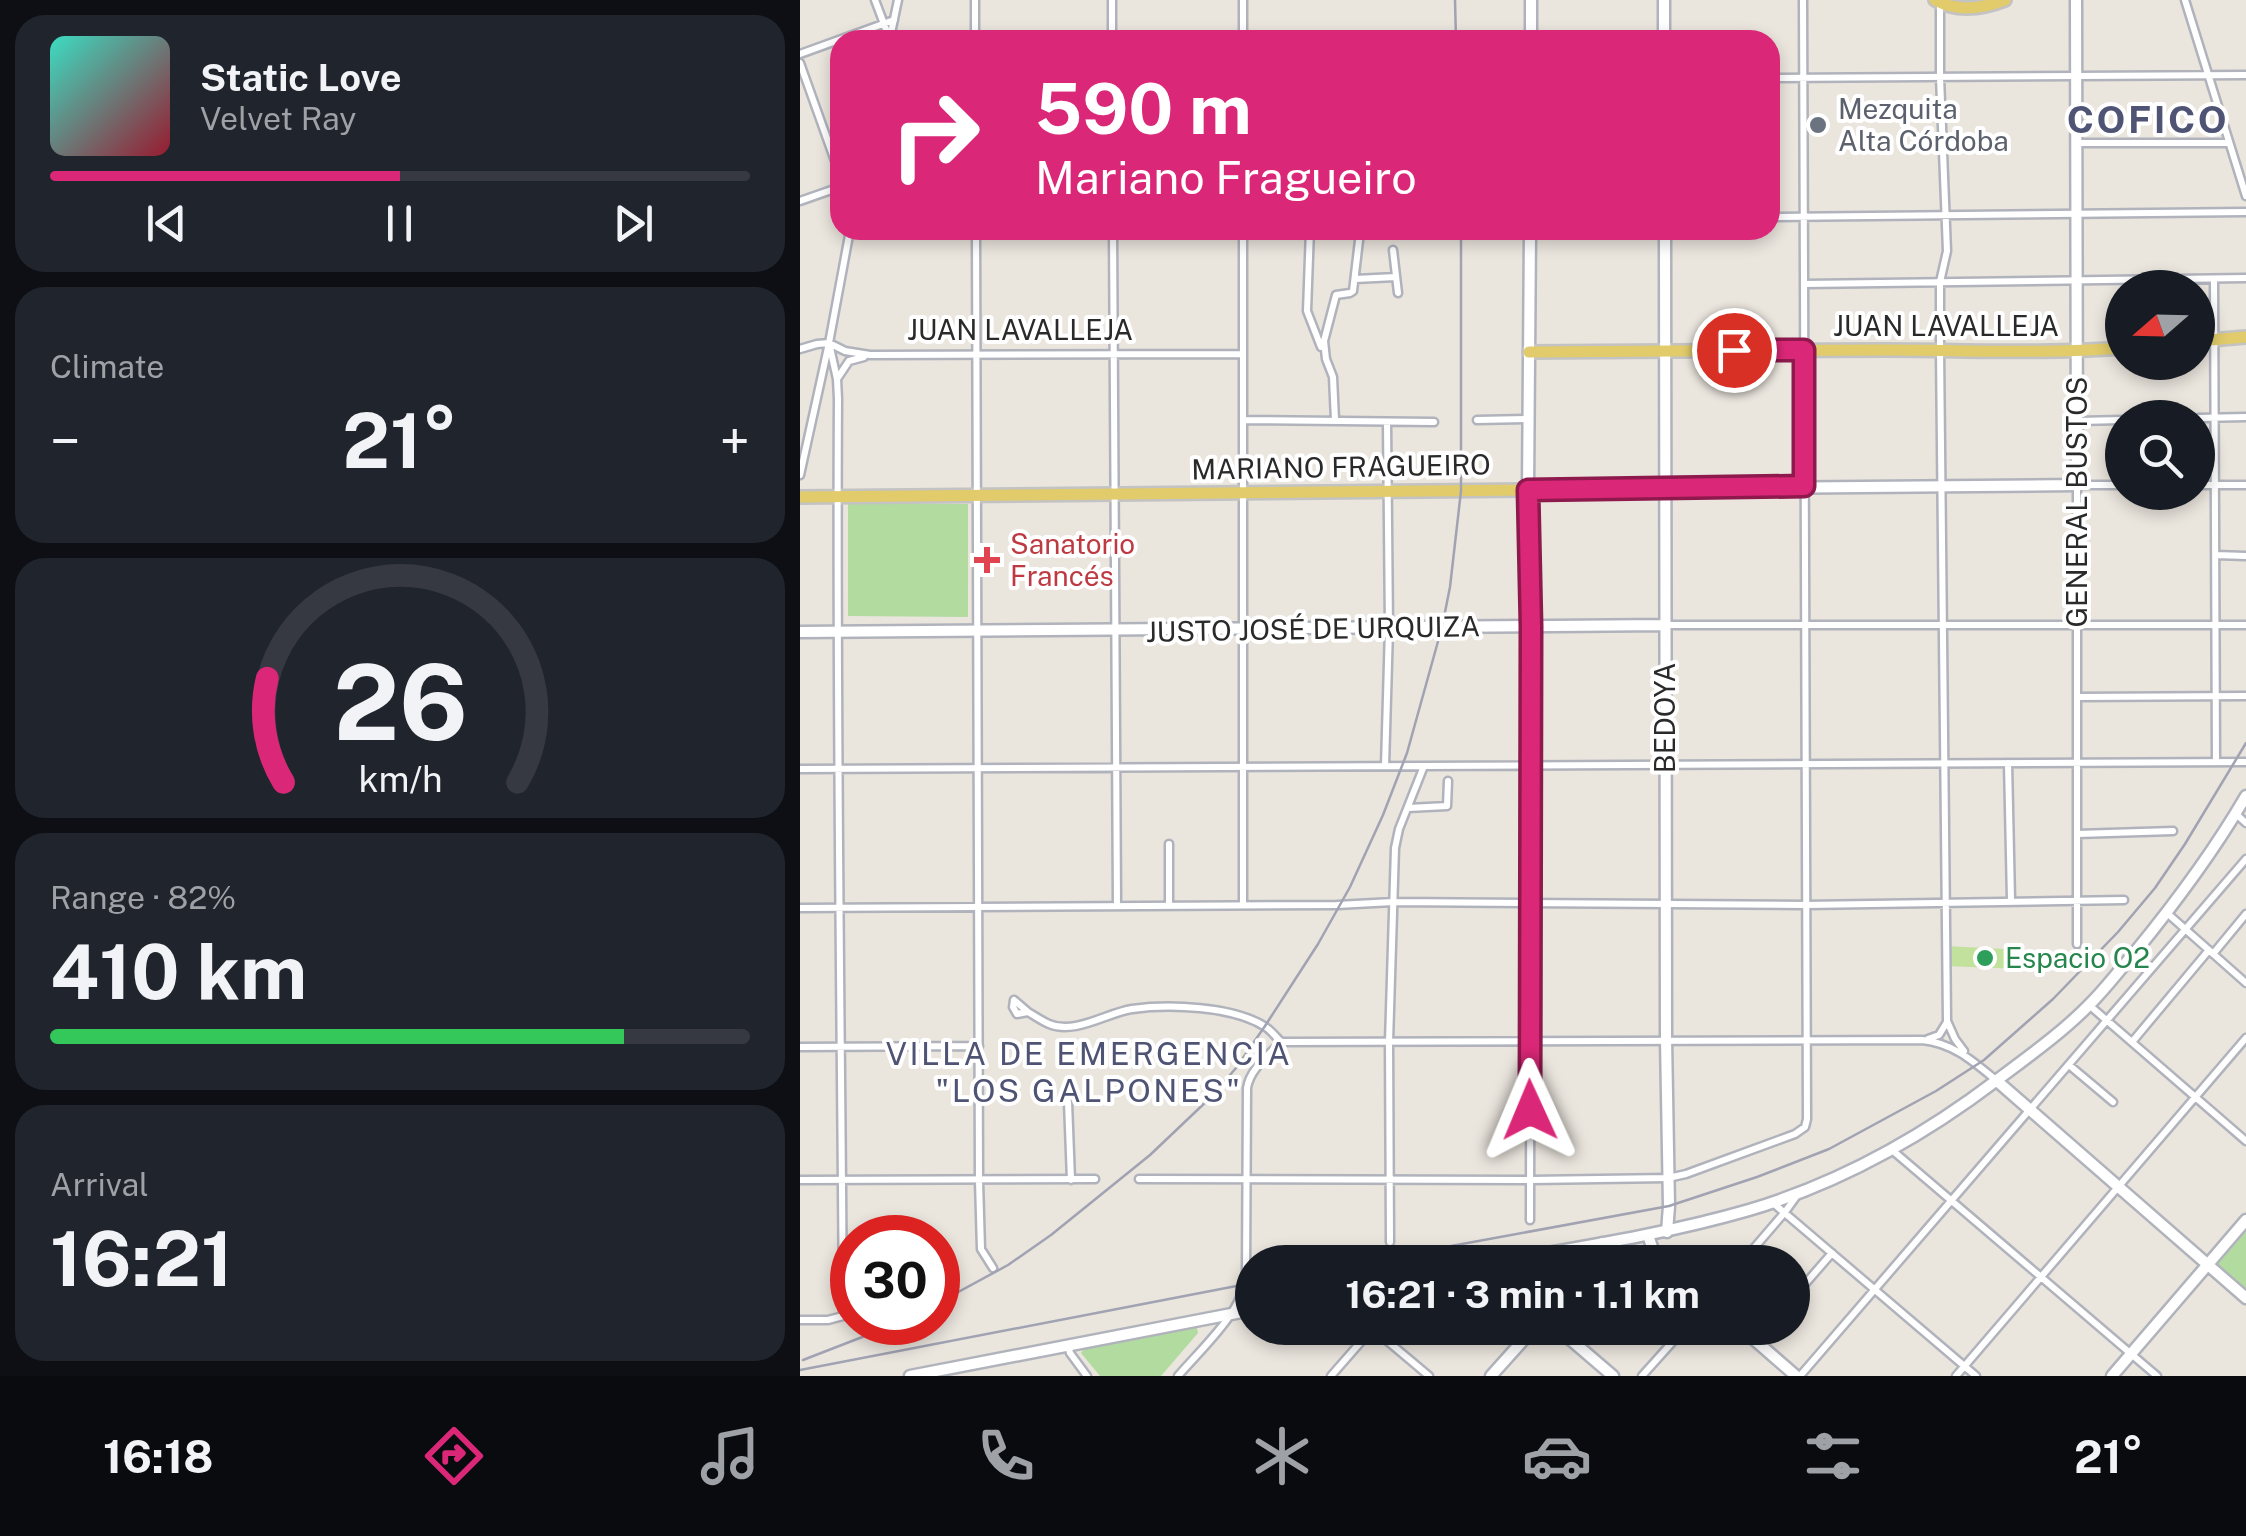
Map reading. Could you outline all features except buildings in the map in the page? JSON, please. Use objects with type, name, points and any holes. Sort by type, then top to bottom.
[{"type":"main road","points":[[1530,30],[1531,0]]},
{"type":"main road","points":[[1664,0],[1664,30]]},
{"type":"main road","points":[[1938,1],[1959,8],[1976,8],[2005,0]]},
{"type":"main road","name":"GENERAL BUSTOS","points":[[2076,0],[2076,484]]},
{"type":"main road","points":[[1528,490],[1530,240]]},
{"type":"main road","name":"BEDOYA","points":[[1664,240],[1670,1206],[1666,1232]]},
{"type":"main road","points":[[2216,340],[2246,337]]},
{"type":"main road","name":"JUAN LAVALLEJA","points":[[1529,352],[2105,349]]},
{"type":"main road","name":"MARIANO FRAGUEIRO","points":[[800,498],[2076,484]]},
{"type":"main road","name":"JUSTO JOSÉ DE URQUIZA","points":[[800,632],[1665,625]]},
{"type":"main road","points":[[1591,1245],[1666,1232],[1772,1202],[1892,1150],[1952,1114],[2089,1006],[2167,913],[2208,858],[2246,796]]},
{"type":"main road","points":[[1996,1081],[2246,1298]]},
{"type":"main road","name":"BEDOYA","points":[[1670,1206],[1680,1228]]},
{"type":"main road","points":[[2112,1376],[2246,1220]]},
{"type":"main road","points":[[1648,1234],[1651,1245]]},
{"type":"main road","points":[[910,1376],[1235,1313]]},
{"type":"main road","points":[[1492,1376],[1519,1345]]},
{"type":"main road","points":[[1577,1345],[1614,1376]]},
{"type":"main road","points":[[1763,1345],[1798,1376]]},
{"type":"street","points":[[875,0],[886,30]]},
{"type":"street","points":[[892,30],[898,0]]},
{"type":"street","points":[[975,30],[976,0]]},
{"type":"street","points":[[1112,0],[1112,30]]},
{"type":"street","points":[[1243,0],[1243,30]]},
{"type":"street","points":[[1140,1179],[1668,1178],[1794,1134],[1804,1127],[1807,1119],[1803,0]]},
{"type":"street","points":[[2185,0],[2246,196]]},
{"type":"street","points":[[1938,1],[1947,251],[1940,282],[1947,1022],[1968,1056],[1996,1081]]},
{"type":"street","points":[[865,30],[894,20]]},
{"type":"street","points":[[800,54],[830,43]]},
{"type":"street","points":[[800,63],[830,147]]},
{"type":"street","points":[[1780,78],[2246,75]]},
{"type":"street","points":[[2076,143],[2230,143]]},
{"type":"street","points":[[800,201],[830,190]]},
{"type":"street","points":[[1780,217],[2246,212]]},
{"type":"street","points":[[800,475],[848,240]]},
{"type":"street","points":[[976,240],[979,1181],[981,1248],[993,1268]]},
{"type":"street","points":[[1114,240],[1117,905]]},
{"type":"street","points":[[1243,240],[1243,904]]},
{"type":"street","points":[[1310,240],[1308,311],[1333,377],[1336,420]]},
{"type":"street","points":[[1324,352],[1336,295],[1353,291],[1359,240]]},
{"type":"street","points":[[1393,250],[1398,293]]},
{"type":"street","points":[[1354,279],[1396,277]]},
{"type":"street","points":[[2215,280],[2246,278]]},
{"type":"street","points":[[1804,284],[2105,281]]},
{"type":"street","points":[[2215,310],[2216,762]]},
{"type":"street","points":[[800,1320],[843,1316],[838,399],[830,343]]},
{"type":"street","name":"JUAN LAVALLEJA","points":[[800,349],[830,343],[845,351],[870,355],[1243,354]]},
{"type":"street","points":[[837,379],[848,361],[870,355]]},
{"type":"street","points":[[818,397],[830,391],[838,399]]},
{"type":"street","points":[[2216,418],[2246,418]]},
{"type":"street","points":[[1477,420],[1529,419]]},
{"type":"street","points":[[1244,420],[1434,422]]},
{"type":"street","points":[[2076,420],[2105,420]]},
{"type":"street","points":[[1385,766],[1388,422]]},
{"type":"street","name":"MARIANO FRAGUEIRO","points":[[2076,484],[2105,485]]},
{"type":"street","name":"GENERAL BUSTOS","points":[[2076,484],[2078,944]]},
{"type":"street","points":[[2216,485],[2246,485]]},
{"type":"street","points":[[1528,490],[1530,1220]]},
{"type":"street","points":[[2216,556],[2246,556]]},
{"type":"street","name":"JUSTO JOSÉ DE URQUIZA","points":[[1665,625],[2246,625]]},
{"type":"street","points":[[2077,697],[2246,696]]},
{"type":"street","points":[[800,770],[2246,762]]},
{"type":"street","points":[[2008,763],[2011,900]]},
{"type":"street","points":[[1390,1242],[1389,1042],[1396,838],[1424,766]]},
{"type":"street","points":[[1408,808],[1447,806],[1448,781]]},
{"type":"street","points":[[2236,814],[2246,823]]},
{"type":"street","points":[[2077,834],[2173,831]]},
{"type":"street","points":[[1169,844],[1169,905]]},
{"type":"street","points":[[1798,1376],[1953,1202],[2246,859]]},
{"type":"street","points":[[800,908],[1393,902],[1806,905],[2124,900]]},
{"type":"street","points":[[2167,913],[2246,983]]},
{"type":"street","points":[[2132,1042],[2246,914]]},
{"type":"street","points":[[2089,1006],[2246,1141]]},
{"type":"street","points":[[1028,1012],[1060,1027],[1077,1026],[1135,1008],[1222,1012],[1265,1026],[1281,1042],[1922,1040],[1938,1041],[1968,1056]]},
{"type":"street","points":[[1922,1040],[1939,1035],[1947,1022]]},
{"type":"street","points":[[1956,1376],[2246,1038]]},
{"type":"street","points":[[1178,1376],[1231,1314],[1245,1284],[1248,1079],[1281,1042]]},
{"type":"street","points":[[800,1047],[978,1046]]},
{"type":"street","points":[[2069,1065],[2113,1102]]},
{"type":"street","points":[[1068,1102],[1070,1180]]},
{"type":"street","points":[[1892,1150],[2156,1376]]},
{"type":"street","points":[[800,1180],[1095,1179]]},
{"type":"street","points":[[1757,1245],[1798,1192]]},
{"type":"street","points":[[1772,1202],[1976,1376]]},
{"type":"street","points":[[1810,1278],[1832,1253]]},
{"type":"street","points":[[1331,1376],[1358,1345]]},
{"type":"street","points":[[1393,1345],[1429,1376]]},
{"type":"street","points":[[1642,1376],[1670,1345]]},
{"type":"street","points":[[1068,1346],[1087,1376]]},
{"type":"green space","points":[[848,503],[968,504],[968,617],[848,616]]},
{"type":"green space","name":"Espacio O2","points":[[1945,946],[2024,950],[2023,969],[1945,966]]},
{"type":"green space","points":[[2246,1227],[2246,1291],[2215,1262]]},
{"type":"green space","points":[[1197,1328],[1198,1333],[1161,1376],[1100,1376],[1081,1353],[1084,1349]]},
{"type":"railway","points":[[1455,0],[1456,30]]},
{"type":"railway","points":[[960,1291],[1051,1235],[1150,1155],[1210,1098],[1265,1026],[1350,887],[1407,753],[1450,587],[1461,491],[1461,240]]},
{"type":"railway","points":[[1457,1245],[1669,1206],[1829,1149],[1936,1091],[1984,1060],[2053,999],[2118,932],[2185,844],[2246,743]]},
{"type":"railway","points":[[800,1370],[1235,1286]]},
{"type":"railway","points":[[803,1360],[842,1345]]},
{"type":"place","name":"Mezquita Alta Córdoba","points":[[1818,125]]},
{"type":"place","name":"Sanatorio Francés","points":[[987,560]]},
{"type":"place","name":"Espacio O2","points":[[1985,958]]},
{"type":"district","name":"COFICO","points":[[2148,120]]},
{"type":"district","name":"VILLA DE EMERGENCIA \"LOS GALPONES\"","points":[[1089,1072]]},
{"type":"route","points":[[1530,1110],[1528,490],[1804,486],[1804,350],[1734,350]]}]
